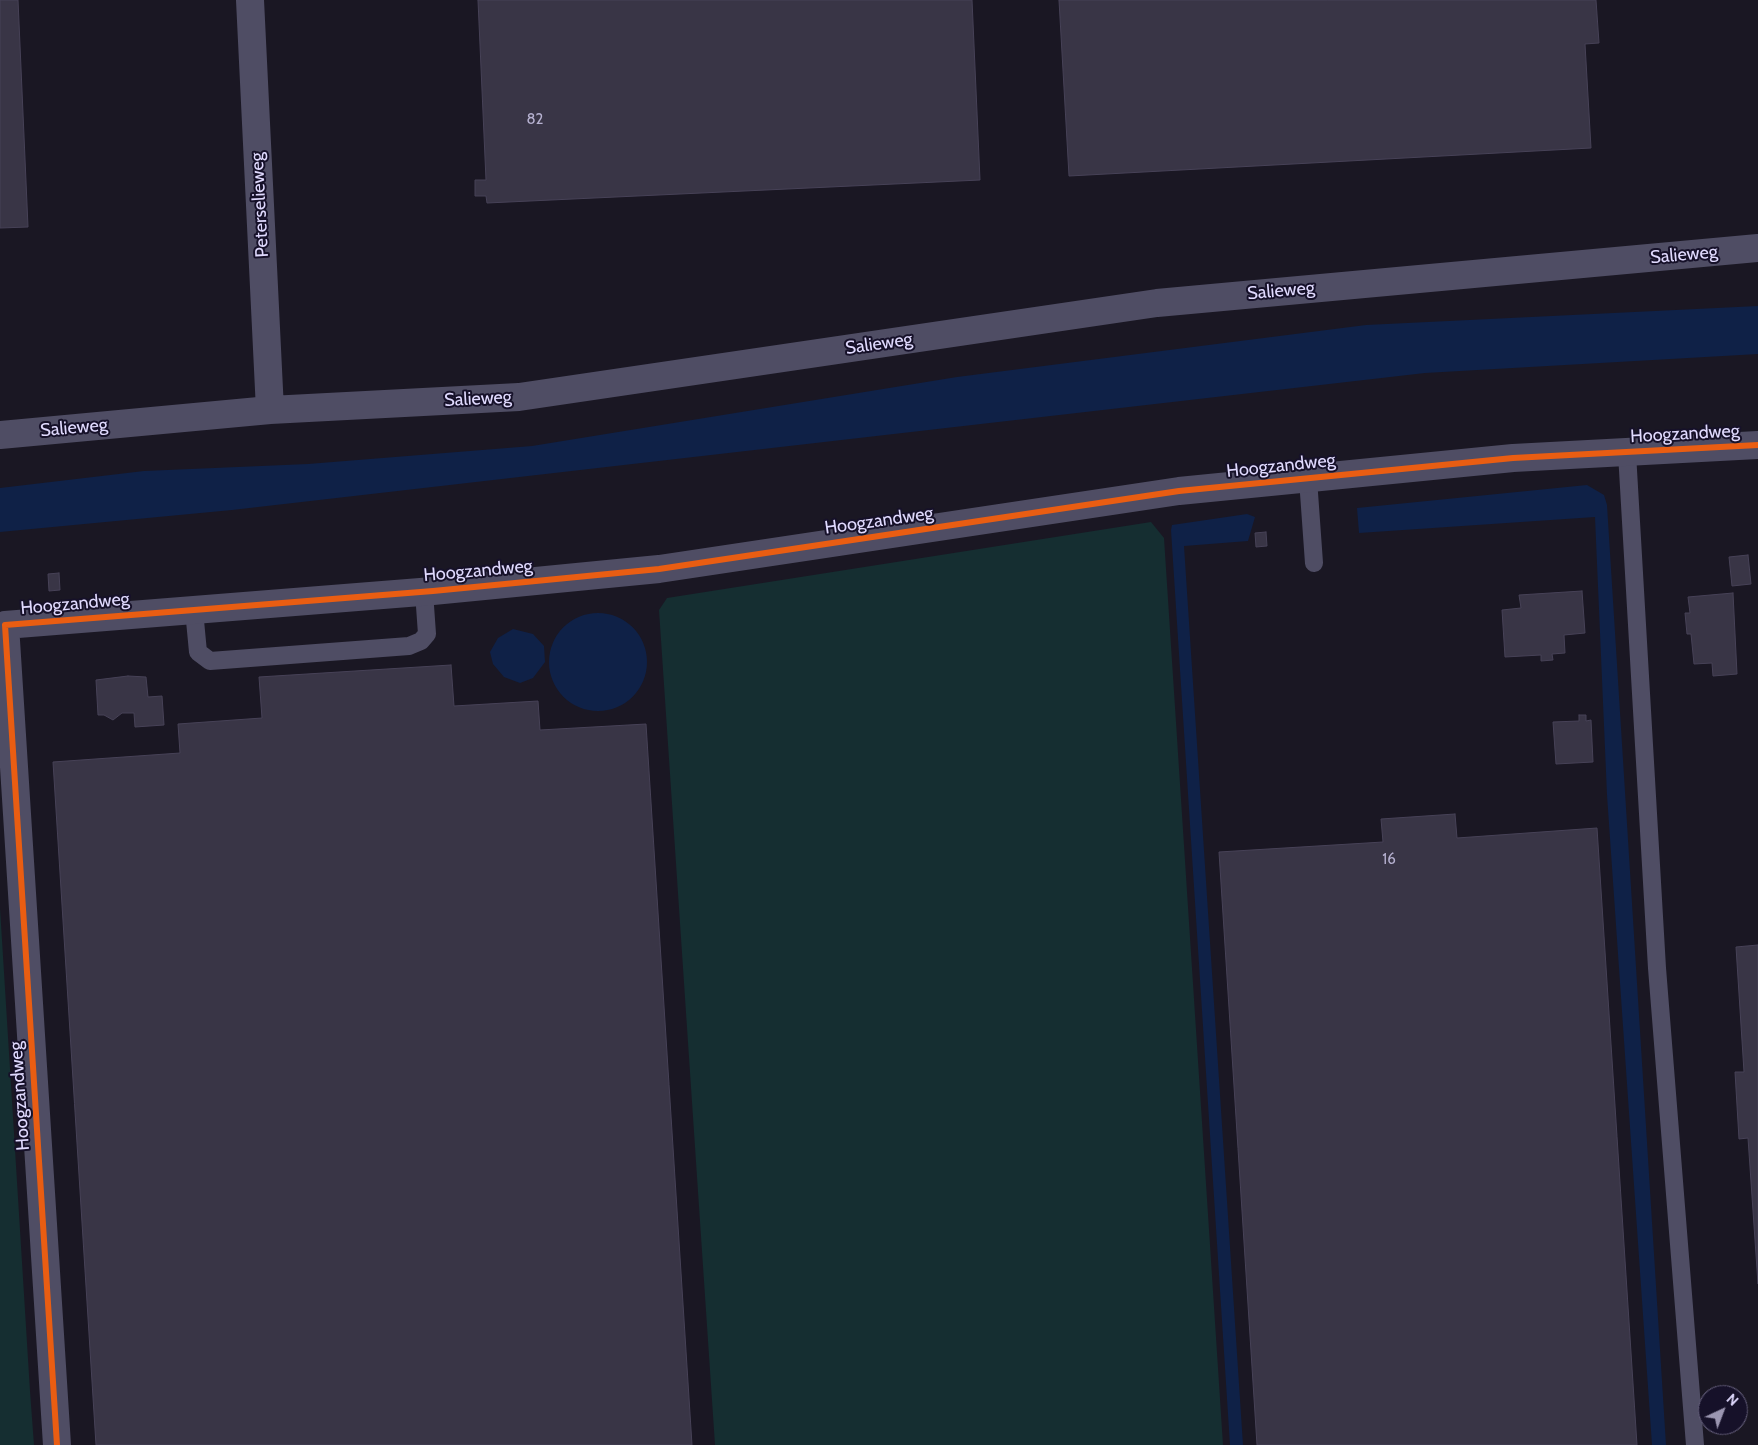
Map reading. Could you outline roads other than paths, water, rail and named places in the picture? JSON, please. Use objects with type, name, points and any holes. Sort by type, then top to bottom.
[{"type":"street","name":"Peterselieweg","points":[[250,0],[270,410]]},
{"type":"street","name":"Salieweg","points":[[0,435],[270,410],[519,397],[1157,303],[1758,248]]},
{"type":"street","name":"Hoogzandweg","points":[[57,1445],[2,625],[424,592],[659,569],[1179,491],[1513,458],[1758,445]]},
{"type":"lane","points":[[1626,453],[1657,968],[1695,1445]]},
{"type":"lane","points":[[1308,479],[1314,563]]},
{"type":"lane","points":[[194,610],[198,652],[210,661],[409,646],[421,640],[427,634],[424,592]]},
{"type":"water","points":[[1758,306],[1758,354],[1425,373],[232,510],[0,532],[0,488],[144,471],[308,464],[532,446],[957,377],[1366,325]]},
{"type":"water","points":[[1587,485],[1604,495],[1607,505],[1666,1445],[1652,1445],[1607,795],[1595,517],[1359,533],[1357,508]]},
{"type":"water","points":[[1247,514],[1255,517],[1248,541],[1184,546],[1243,1445],[1230,1445],[1171,530],[1172,525]]},
{"type":"water","points":[[598,613],[617,617],[632,628],[643,643],[647,662],[643,681],[632,696],[617,707],[598,711],[579,707],[564,696],[553,681],[549,662],[553,643],[564,628],[579,617]]},
{"type":"water","points":[[513,629],[533,634],[544,646],[545,662],[533,678],[520,683],[504,677],[493,664],[490,652],[498,638]]}]
